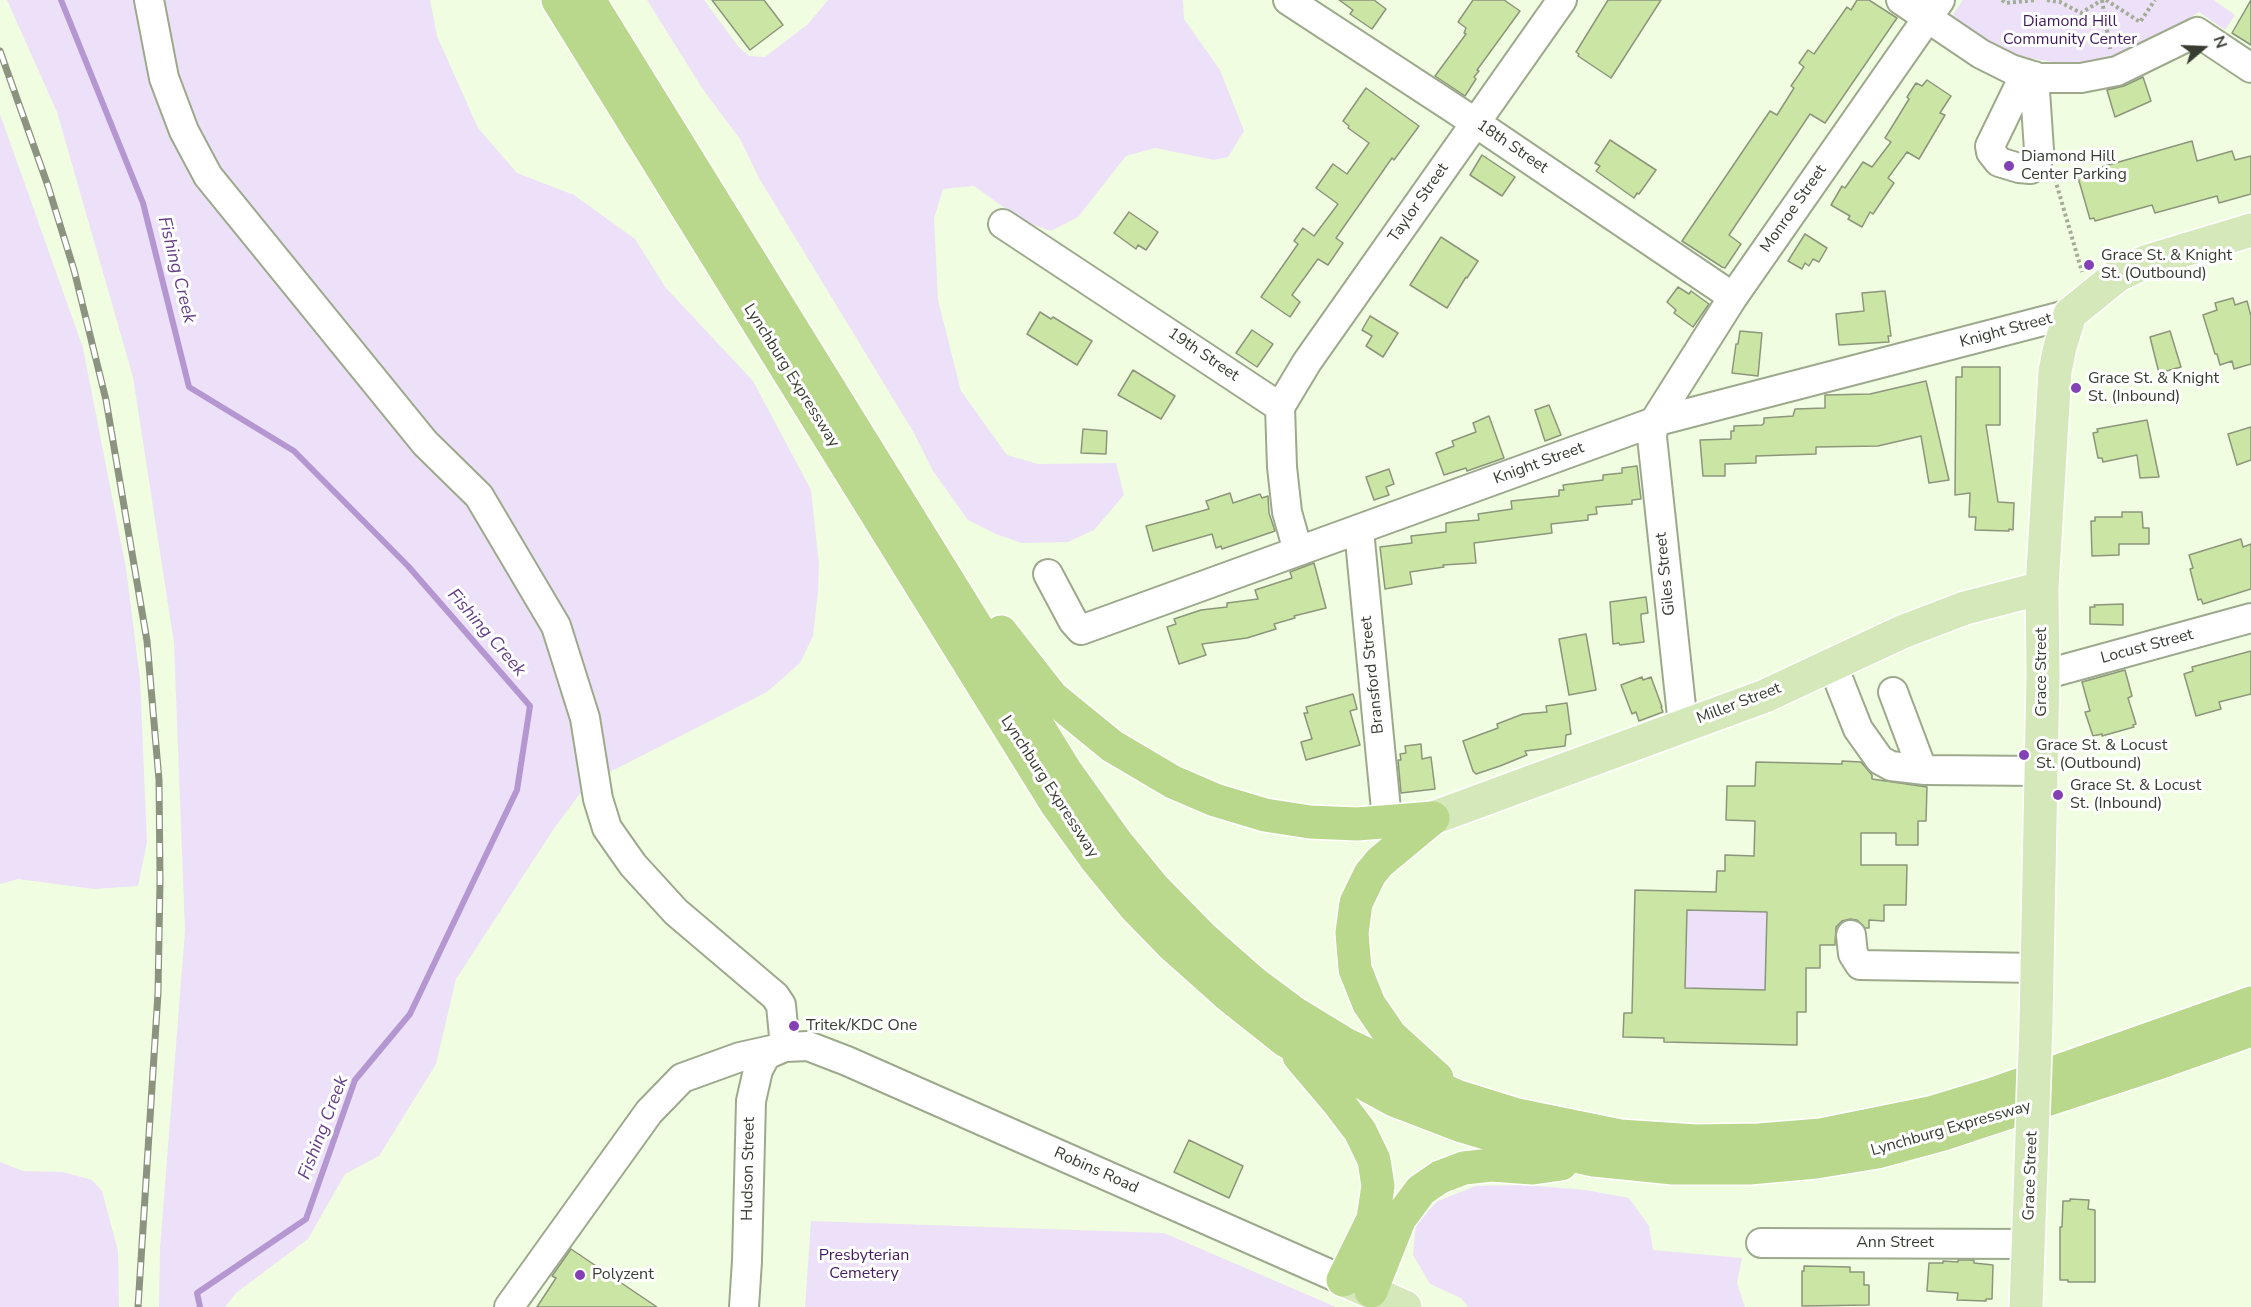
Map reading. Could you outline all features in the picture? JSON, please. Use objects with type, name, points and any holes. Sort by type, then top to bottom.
[{"type":"highway","name":"Lynchburg Expressway","points":[[558,0],[1057,805],[1095,858],[1135,907],[1173,946],[1228,995],[1286,1041],[1394,1100],[1452,1123],[1532,1147],[1594,1160],[1673,1168],[1749,1168],[1816,1162],[1877,1152],[1943,1134],[2251,1030]]},
{"type":"highway","name":"Lynchburg Expressway","points":[[589,0],[1065,770],[1117,843],[1154,888],[1202,937],[1254,983],[1293,1012],[1347,1045],[1456,1096],[1517,1115],[1620,1136],[1696,1141],[1759,1140],[1821,1135],[1930,1113],[1993,1094],[2251,1003]]},
{"type":"highway","points":[[895,496],[1052,697],[1112,746],[1173,782],[1215,800],[1265,814],[1310,822],[1357,824],[1433,818]]},
{"type":"highway","points":[[1433,818],[1380,862],[1370,874],[1356,903],[1352,933],[1355,969],[1369,1004],[1391,1036],[1456,1096]]},
{"type":"highway","points":[[1286,1041],[1355,1124],[1374,1160],[1378,1186],[1373,1219],[1357,1285]]},
{"type":"highway","points":[[1357,1285],[1421,1190],[1440,1177],[1464,1168],[1491,1165],[1533,1168],[1594,1160]]},
{"type":"main road","points":[[2070,314],[2118,275],[2148,261],[2249,237]]},
{"type":"main road","name":"Grace Street","points":[[2026,1307],[2036,1023],[2043,675],[2042,588],[2055,371],[2070,314]]},
{"type":"main road","name":"Miller Street","points":[[1433,818],[1765,696],[1902,632],[1965,608],[2042,588]]},
{"type":"main road","name":"Robins Road","points":[[1357,1285],[1405,1307]]},
{"type":"street","points":[[149,0],[164,78],[184,131],[208,176],[425,443],[479,496],[556,626],[585,718],[598,799],[607,828],[633,865],[676,912],[775,996],[781,1005],[785,1047]]},
{"type":"street","name":"18th Street","points":[[1288,0],[1476,123],[1733,297]]},
{"type":"street","name":"Taylor Street","points":[[1280,407],[1307,362],[1562,0]]},
{"type":"street","points":[[1901,0],[1933,9],[1981,54],[2011,69],[2030,75],[2081,78],[2117,71],[2197,32],[2251,68]]},
{"type":"street","name":"Monroe Street","points":[[1654,422],[1733,297],[1933,9]]},
{"type":"street","name":"19th Street","points":[[1003,224],[1280,407]]},
{"type":"street","name":"Knight Street","points":[[1048,574],[1073,621],[1081,630],[1654,422],[2070,314]]},
{"type":"street","points":[[1280,407],[1282,467],[1286,501],[1298,551]]},
{"type":"street","name":"Giles Street","points":[[1654,422],[1652,436],[1683,725]]},
{"type":"street","name":"Bransford Street","points":[[1359,530],[1387,820]]},
{"type":"street","name":"Locust Street","points":[[2043,675],[2251,618]]},
{"type":"street","points":[[1833,666],[1858,729],[1880,760],[1891,766],[1922,769],[2041,771]]},
{"type":"street","points":[[1893,692],[1922,769]]},
{"type":"street","points":[[1851,935],[1853,954],[1860,965],[2037,968]]},
{"type":"street","name":"Robins Road","points":[[509,1307],[650,1112],[682,1078],[740,1058],[785,1047],[808,1046],[847,1061],[1357,1285]]},
{"type":"street","name":"Hudson Street","points":[[744,1307],[751,1101],[758,1070],[766,1055],[785,1047]]},
{"type":"street","name":"Ann Street","points":[[1761,1243],[2029,1244]]},
{"type":"path","points":[[2002,0],[2006,3],[2037,0]]},
{"type":"path","points":[[2047,0],[2060,2],[2081,13],[2103,0]]},
{"type":"path","points":[[2103,0],[2140,22],[2155,0]]},
{"type":"path","points":[[2103,0],[2110,51]]},
{"type":"path","points":[[2054,173],[2083,276]]},
{"type":"green space","points":[[7,0],[430,0],[437,36],[478,128],[517,173],[574,195],[635,239],[666,288],[753,381],[811,490],[819,564],[818,592],[813,636],[800,663],[767,692],[602,776],[579,795],[555,827],[456,979],[436,1064],[379,1156],[345,1174],[308,1239],[236,1293],[225,1307],[159,1307],[160,1248],[185,931],[174,643],[133,377],[57,112]]},
{"type":"green space","points":[[647,0],[704,0],[738,46],[749,56],[765,57],[808,24],[828,0],[1183,0],[1184,19],[1220,70],[1244,131],[1228,157],[1214,160],[1155,148],[1126,156],[1078,217],[1051,231],[1023,221],[974,186],[943,189],[934,218],[938,300],[961,391],[1007,455],[1038,464],[1116,463],[1124,495],[1094,530],[1068,542],[1022,543],[996,534],[968,520],[933,471],[914,433],[759,178],[740,139],[704,91]]},
{"type":"green space","name":"Diamond Hill Community Center","points":[[1963,0],[2214,0],[2235,15],[2225,30],[2199,12],[2161,36],[2115,59],[2065,64],[2022,57],[2001,48],[1952,16]]},
{"type":"green space","points":[[0,114],[83,348],[126,568],[140,679],[147,842],[138,886],[94,889],[18,879],[0,884]]},
{"type":"green space","points":[[1687,910],[1767,912],[1781,990],[1685,988]]},
{"type":"green space","points":[[0,1162],[23,1171],[63,1172],[92,1180],[102,1191],[118,1251],[119,1307],[0,1307]]},
{"type":"green space","points":[[1525,1185],[1586,1190],[1629,1198],[1649,1226],[1653,1250],[1742,1258],[1737,1283],[1745,1307],[1468,1307],[1461,1298],[1430,1284],[1413,1255],[1416,1223],[1438,1201],[1476,1186]]},
{"type":"green space","name":"Presbyterian Cemetery","points":[[811,1221],[1164,1233],[1336,1307],[805,1307]]},
{"type":"building","points":[[712,0],[764,0],[783,25],[750,50]]},
{"type":"building","points":[[1339,0],[1374,0],[1386,9],[1372,29],[1350,14],[1353,10]]},
{"type":"building","points":[[1473,0],[1504,0],[1520,11],[1477,70],[1479,71],[1474,77],[1476,79],[1465,96],[1435,76],[1466,34],[1464,33],[1466,28],[1458,22]]},
{"type":"building","points":[[1608,0],[1661,0],[1611,78],[1578,56],[1576,52]]},
{"type":"building","points":[[1857,0],[1869,0],[1897,18],[1825,123],[1810,114],[1729,235],[1741,244],[1725,268],[1722,267],[1682,241],[1770,111],[1777,115],[1794,88],[1791,86],[1804,67],[1799,63],[1808,50],[1814,54],[1847,7],[1851,10]]},
{"type":"building","points":[[2251,0],[2251,45],[2232,33]]},
{"type":"building","points":[[2143,77],[2151,101],[2115,117],[2107,90],[2124,86]]},
{"type":"building","points":[[1927,80],[1951,96],[1940,113],[1945,115],[1919,159],[1907,152],[1888,178],[1894,183],[1873,214],[1870,212],[1862,227],[1848,219],[1850,216],[1831,205],[1842,186],[1845,188],[1863,162],[1872,167],[1891,142],[1885,138],[1909,99],[1907,97],[1916,83],[1922,86]]},
{"type":"building","points":[[1366,88],[1419,126],[1394,160],[1392,158],[1336,238],[1343,243],[1328,265],[1318,259],[1292,295],[1300,302],[1290,317],[1261,297],[1298,244],[1294,241],[1303,228],[1314,236],[1338,204],[1316,188],[1333,164],[1347,174],[1369,143],[1348,128],[1349,126],[1343,121]]},
{"type":"building","points":[[1610,140],[1656,170],[1634,198],[1596,171],[1600,166],[1595,163]]},
{"type":"building","points":[[2192,141],[2197,161],[2232,151],[2235,160],[2251,156],[2251,194],[2219,203],[2217,196],[2155,213],[2152,205],[2095,221],[2094,218],[2090,219],[2077,174]]},
{"type":"building","points":[[1482,155],[1515,177],[1502,196],[1470,175]]},
{"type":"building","points":[[1129,212],[1158,232],[1146,250],[1138,245],[1136,249],[1114,233]]},
{"type":"building","points":[[1805,234],[1827,248],[1819,262],[1813,259],[1809,266],[1805,263],[1802,269],[1788,261]]},
{"type":"building","points":[[1441,237],[1478,261],[1447,308],[1410,285]]},
{"type":"building","points":[[1678,287],[1689,294],[1691,291],[1709,304],[1693,327],[1674,313],[1676,310],[1667,302]]},
{"type":"building","points":[[1885,291],[1891,336],[1888,336],[1889,342],[1839,345],[1836,314],[1864,311],[1862,293]]},
{"type":"building","points":[[2233,298],[2235,305],[2247,301],[2251,316],[2251,364],[2234,369],[2232,361],[2220,365],[2203,315],[2217,310],[2215,303]]},
{"type":"building","points":[[1040,312],[1051,319],[1053,317],[1092,341],[1077,365],[1027,334]]},
{"type":"building","points":[[1370,316],[1398,333],[1383,357],[1366,346],[1372,336],[1362,330]]},
{"type":"building","points":[[1252,330],[1273,344],[1257,367],[1236,353]]},
{"type":"building","points":[[1740,331],[1762,333],[1758,376],[1732,373]]},
{"type":"building","points":[[2170,331],[2181,367],[2159,373],[2150,337]]},
{"type":"building","points":[[1962,367],[2000,367],[2000,425],[1986,425],[1998,502],[2014,503],[2013,530],[1975,530],[1976,517],[1969,517],[1970,493],[1955,495],[1956,377],[1962,377]]},
{"type":"building","points":[[1133,370],[1175,396],[1161,419],[1118,395]]},
{"type":"building","points":[[1926,381],[1949,480],[1929,483],[1921,436],[1878,446],[1816,447],[1816,454],[1756,456],[1756,463],[1725,464],[1725,476],[1703,476],[1700,440],[1731,439],[1734,426],[1762,425],[1764,418],[1793,416],[1795,409],[1825,408],[1825,395],[1870,394]]},
{"type":"building","points":[[1549,405],[1561,435],[1545,441],[1535,410]]},
{"type":"building","points":[[1489,416],[1504,458],[1467,471],[1466,468],[1444,475],[1436,453],[1454,446],[1452,441],[1476,432],[1473,423]]},
{"type":"building","points":[[2147,420],[2159,477],[2140,478],[2137,455],[2103,462],[2102,458],[2098,458],[2093,433],[2098,432],[2097,429]]},
{"type":"building","points":[[2251,427],[2251,460],[2237,465],[2228,434]]},
{"type":"building","points":[[1083,429],[1107,431],[1106,454],[1081,453]]},
{"type":"building","points":[[1637,466],[1641,499],[1632,500],[1632,504],[1596,507],[1597,514],[1588,515],[1588,520],[1551,524],[1552,533],[1474,543],[1476,563],[1443,565],[1444,567],[1410,572],[1412,584],[1385,589],[1380,547],[1412,543],[1411,536],[1446,532],[1446,523],[1479,520],[1478,514],[1512,509],[1511,501],[1559,496],[1559,490],[1564,490],[1563,485],[1603,480],[1603,475],[1622,473],[1622,468]]},
{"type":"building","points":[[1389,469],[1394,484],[1386,487],[1389,495],[1374,500],[1366,477]]},
{"type":"building","points":[[1230,493],[1233,503],[1260,494],[1262,498],[1268,496],[1269,513],[1275,531],[1222,549],[1221,546],[1216,548],[1212,534],[1153,551],[1146,526],[1209,509],[1206,501]]},
{"type":"building","points":[[2122,512],[2142,512],[2143,528],[2149,528],[2149,544],[2119,544],[2119,555],[2092,556],[2091,521],[2095,521],[2095,517],[2122,517]]},
{"type":"building","points":[[2241,539],[2243,547],[2251,544],[2251,589],[2203,604],[2201,599],[2198,600],[2189,555]]},
{"type":"building","points":[[1314,563],[1326,608],[1294,616],[1295,618],[1274,624],[1276,629],[1247,638],[1202,644],[1206,655],[1179,664],[1167,627],[1176,624],[1174,619],[1201,610],[1227,607],[1227,603],[1258,599],[1255,590],[1292,578],[1290,572]]},
{"type":"building","points":[[1646,597],[1648,613],[1641,614],[1644,642],[1613,644],[1610,602]]},
{"type":"building","points":[[2123,604],[2123,625],[2090,624],[2090,607]]},
{"type":"building","points":[[1586,634],[1596,690],[1569,695],[1559,639]]},
{"type":"building","points":[[2251,651],[2251,694],[2219,702],[2221,709],[2196,716],[2184,674],[2193,671],[2192,667]]},
{"type":"building","points":[[2125,670],[2132,696],[2128,698],[2136,724],[2133,725],[2134,727],[2102,736],[2102,734],[2093,736],[2085,712],[2090,711],[2082,682]]},
{"type":"building","points":[[1642,677],[1643,680],[1651,677],[1663,712],[1639,721],[1636,712],[1632,714],[1621,685]]},
{"type":"building","points":[[1353,694],[1357,709],[1350,711],[1360,745],[1306,760],[1301,742],[1312,739],[1304,713],[1308,713],[1306,707]]},
{"type":"building","points":[[1567,703],[1571,734],[1566,735],[1565,746],[1525,751],[1527,755],[1500,766],[1476,774],[1473,771],[1463,741],[1498,728],[1497,724],[1523,714],[1547,712],[1546,706]]},
{"type":"building","points":[[1421,744],[1422,759],[1431,757],[1435,789],[1401,793],[1398,760],[1401,760],[1400,754],[1406,753],[1405,746]]},
{"type":"building","points":[[1842,761],[1861,762],[1872,775],[1872,779],[1927,787],[1926,821],[1918,821],[1918,845],[1896,845],[1896,833],[1861,833],[1861,865],[1907,865],[1906,905],[1884,905],[1884,921],[1869,920],[1869,928],[1865,928],[1857,920],[1842,921],[1836,927],[1835,945],[1820,945],[1820,968],[1806,968],[1806,1012],[1797,1012],[1797,1045],[1664,1042],[1664,1038],[1623,1037],[1624,1013],[1632,1013],[1635,890],[1716,892],[1717,871],[1725,871],[1725,855],[1754,856],[1755,821],[1726,820],[1727,786],[1755,786],[1756,762],[1842,764]],"holes":[[[1687,910],[1767,912],[1765,990],[1685,988]]]},
{"type":"building","points":[[1189,1140],[1243,1166],[1229,1198],[1174,1172]]},
{"type":"building","points":[[2070,1199],[2089,1200],[2088,1209],[2095,1210],[2095,1282],[2060,1280],[2060,1227],[2062,1227],[2063,1201],[2070,1201]]},
{"type":"building","name":"Polyzent","points":[[571,1249],[657,1307],[537,1307],[556,1278],[552,1276]]},
{"type":"building","points":[[1958,1260],[1974,1260],[1974,1263],[1993,1265],[1992,1299],[1986,1299],[1986,1301],[1957,1300],[1958,1293],[1927,1291],[1929,1263],[1958,1262]]},
{"type":"building","points":[[1804,1266],[1850,1267],[1850,1272],[1864,1272],[1864,1285],[1869,1285],[1869,1305],[1802,1306]]},
{"type":"waterway","name":"Fishing Creek","points":[[61,0],[143,203],[189,387],[294,451],[408,566],[530,706],[517,790],[410,1014],[355,1080],[306,1219],[197,1293],[200,1307]]},
{"type":"railway","points":[[0,51],[48,186],[74,270],[106,400],[147,641],[159,780],[160,880],[158,993],[138,1307]]},
{"type":"place","name":"Diamond Hill Center Parking","points":[[2009,166]]},
{"type":"place","name":"Grace St. & Knight St. (Outbound)","points":[[2089,265]]},
{"type":"place","name":"Grace St. & Knight St. (Inbound)","points":[[2076,388]]},
{"type":"place","name":"Grace St. & Locust St. (Outbound)","points":[[2024,755]]},
{"type":"place","name":"Grace St. & Locust St. (Inbound)","points":[[2058,795]]},
{"type":"place","name":"Tritek/KDC One","points":[[794,1026]]},
{"type":"place","name":"Polyzent","points":[[580,1275]]}]
